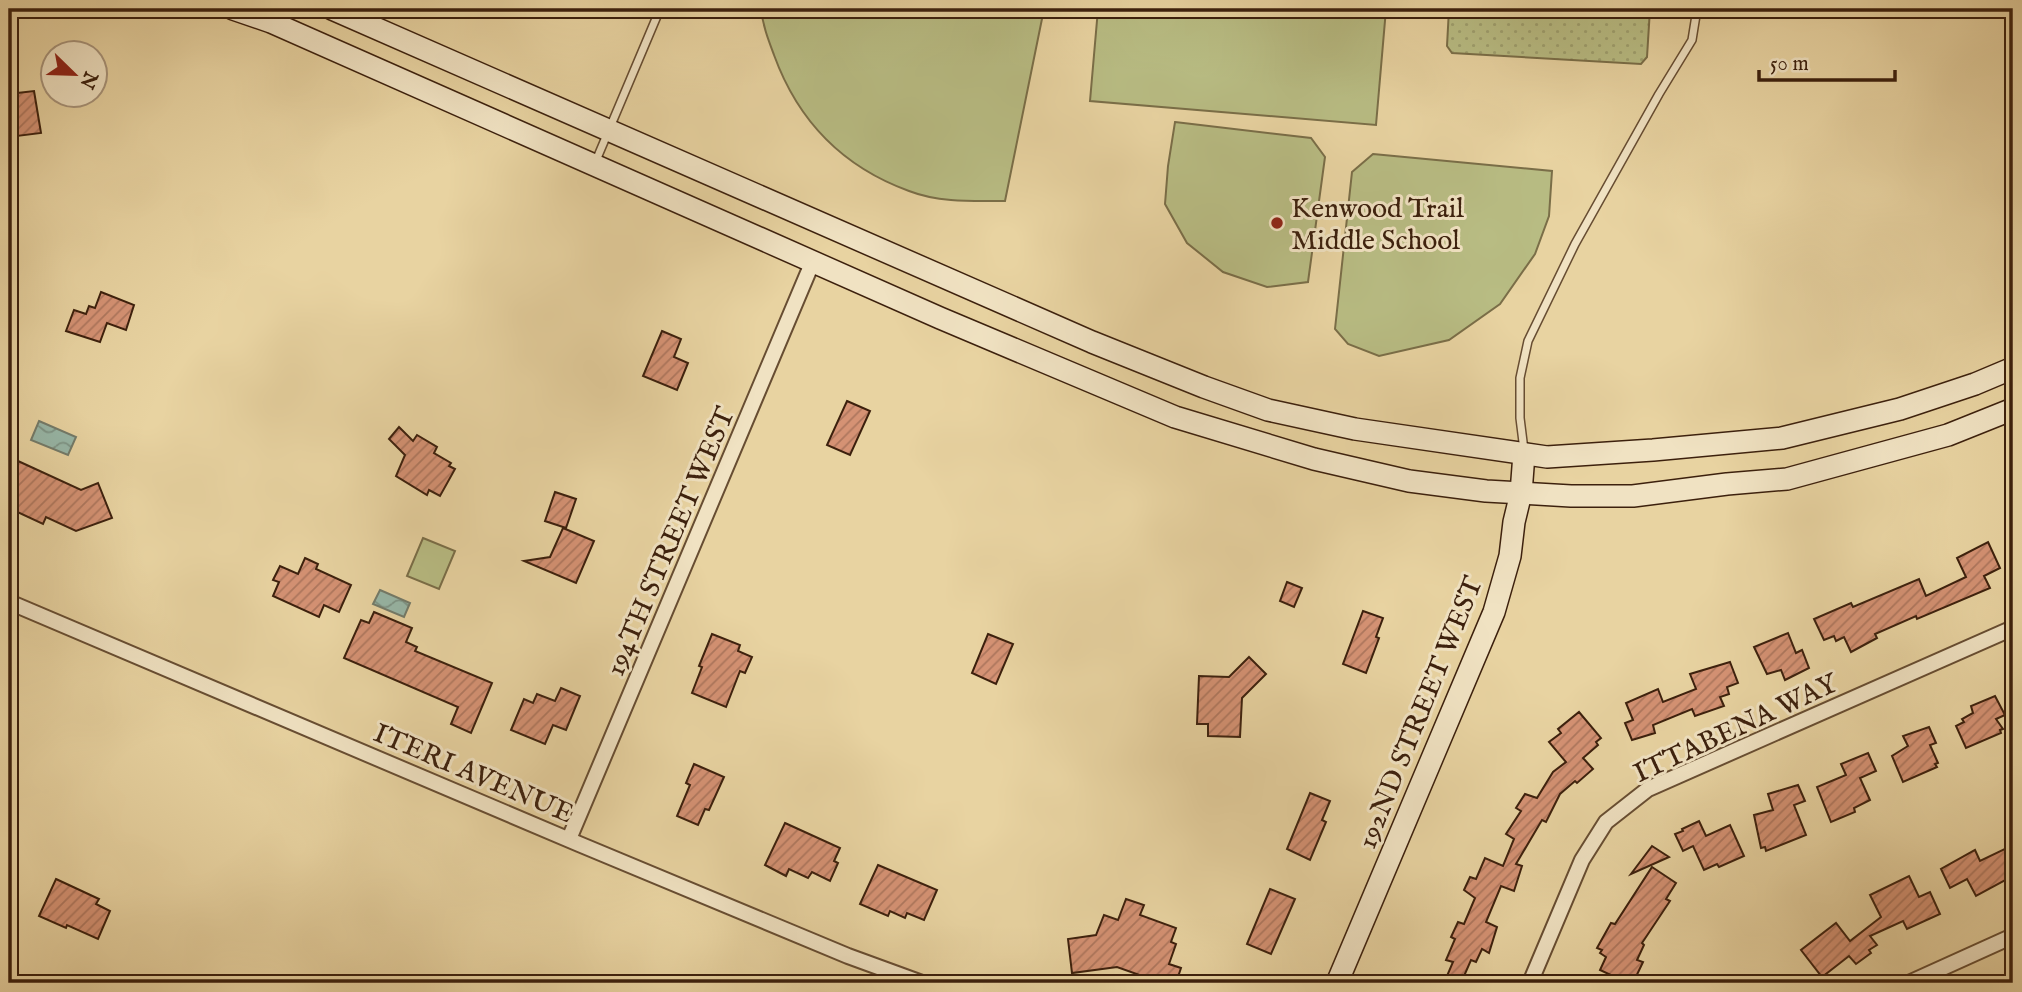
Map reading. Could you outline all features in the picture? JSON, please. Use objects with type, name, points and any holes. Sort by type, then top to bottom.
[{"type":"main road","points":[[233,9],[271,22],[1175,417],[1314,459],[1409,481],[1486,491],[1633,496],[1727,484],[1787,480],[1948,435],[2013,409]]},
{"type":"main road","points":[[332,9],[1080,337],[1268,410],[1355,429],[1547,457],[1782,438],[1900,409],[2013,368]]},
{"type":"main road","name":"192ND STREET WEST","points":[[1337,983],[1494,612],[1508,564],[1521,493],[1524,454]]},
{"type":"street","name":"194TH STREET WEST","points":[[569,839],[813,261]]},
{"type":"street","name":"ITERI AVENUE","points":[[9,601],[848,956],[922,983]]},
{"type":"street","name":"ITTABENA WAY","points":[[1530,983],[1581,860],[1606,822],[1648,789],[2013,628]]},
{"type":"street","points":[[1909,983],[2013,936]]},
{"type":"lane","points":[[595,165],[660,9]]},
{"type":"lane","points":[[1524,454],[1520,418],[1520,378],[1528,341],[1575,244],[1692,40],[1697,9]]},
{"type":"green space","points":[[761,9],[1044,9],[1005,201],[957,200],[921,195],[885,181],[844,155],[810,121],[796,101],[774,55]]},
{"type":"green space","points":[[1098,9],[1386,9],[1376,125],[1090,101]]},
{"type":"green space","points":[[1449,9],[1650,9],[1647,57],[1641,64],[1452,53],[1447,46]]},
{"type":"green space","points":[[1175,122],[1311,138],[1325,157],[1308,282],[1267,287],[1223,272],[1187,243],[1165,204]]},
{"type":"green space","points":[[1373,154],[1552,171],[1549,216],[1535,254],[1500,304],[1449,340],[1379,356],[1348,344],[1335,329],[1352,172]]},
{"type":"green space","points":[[423,538],[455,551],[439,589],[407,576]]},
{"type":"water","points":[[39,421],[76,437],[68,455],[31,440]]},
{"type":"water","points":[[380,590],[410,603],[404,617],[373,604]]},
{"type":"building","points":[[34,91],[41,133],[17,136],[14,110],[9,111],[9,94]]},
{"type":"building","points":[[101,292],[134,305],[126,330],[107,323],[100,342],[66,331],[74,310],[86,314],[89,306],[95,308]]},
{"type":"building","points":[[662,331],[681,339],[674,357],[688,363],[677,390],[643,376]]},
{"type":"building","points":[[847,401],[870,411],[850,455],[827,445]]},
{"type":"building","points":[[399,427],[413,441],[417,435],[437,447],[434,453],[451,463],[449,466],[455,469],[440,496],[429,490],[427,495],[396,476],[405,455],[389,439]]},
{"type":"building","points":[[18,461],[81,490],[98,483],[112,518],[76,531],[46,517],[43,524],[9,508],[9,470],[16,467]]},
{"type":"building","points":[[555,492],[576,499],[566,528],[545,521]]},
{"type":"building","points":[[563,528],[594,541],[576,583],[524,561],[550,557]]},
{"type":"building","points":[[1988,542],[2000,568],[1984,576],[1990,588],[1875,634],[1877,638],[1851,652],[1844,637],[1836,641],[1834,636],[1824,640],[1814,619],[1851,603],[1853,607],[1919,579],[1926,596],[1966,577],[1957,558]]},
{"type":"building","points":[[305,558],[318,564],[316,569],[351,585],[339,612],[324,605],[319,617],[273,596],[279,582],[273,580],[280,566],[298,574]]},
{"type":"building","points":[[1287,582],[1302,588],[1294,607],[1280,601]]},
{"type":"building","points":[[1363,611],[1383,618],[1366,673],[1343,664]]},
{"type":"building","points":[[374,612],[412,628],[406,642],[417,647],[415,651],[492,683],[471,733],[451,724],[458,707],[344,658],[361,620],[369,623]]},
{"type":"building","points":[[1788,633],[1796,653],[1802,650],[1809,668],[1785,680],[1781,670],[1767,674],[1754,647]]},
{"type":"building","points":[[712,634],[740,645],[738,651],[752,657],[745,673],[740,671],[726,707],[692,693]]},
{"type":"building","points":[[988,634],[1013,644],[996,684],[972,673]]},
{"type":"building","points":[[1249,657],[1266,674],[1242,698],[1240,737],[1208,736],[1208,724],[1197,724],[1199,676],[1229,677]]},
{"type":"building","points":[[1730,662],[1738,683],[1727,687],[1729,694],[1720,697],[1724,706],[1695,716],[1692,709],[1653,725],[1655,733],[1632,740],[1625,723],[1633,720],[1626,703],[1658,689],[1663,702],[1696,689],[1690,674]]},
{"type":"building","points":[[561,688],[580,696],[566,730],[553,725],[545,744],[511,730],[524,699],[533,703],[537,694],[555,701]]},
{"type":"building","points":[[1995,696],[2005,715],[1996,719],[2003,729],[2000,730],[2001,733],[1966,748],[1956,726],[1973,713],[1971,706]]},
{"type":"building","points":[[1579,712],[1601,738],[1596,742],[1598,745],[1583,758],[1593,769],[1560,794],[1546,822],[1542,820],[1516,864],[1522,866],[1514,891],[1501,886],[1486,922],[1497,927],[1489,953],[1482,949],[1476,962],[1471,960],[1461,983],[1444,983],[1453,962],[1446,960],[1455,939],[1451,937],[1458,922],[1464,924],[1475,898],[1464,890],[1470,877],[1476,879],[1485,858],[1503,866],[1514,839],[1506,834],[1521,811],[1516,808],[1525,794],[1537,798],[1553,772],[1566,762],[1549,742],[1561,733],[1558,729]]},
{"type":"building","points":[[1929,727],[1936,743],[1930,745],[1938,763],[1935,764],[1937,767],[1903,782],[1892,756],[1908,746],[1903,736]]},
{"type":"building","points":[[1868,753],[1876,771],[1860,778],[1870,800],[1854,808],[1855,812],[1831,822],[1817,787],[1846,775],[1841,764]]},
{"type":"building","points":[[694,764],[724,777],[709,810],[705,809],[698,825],[677,816],[690,785],[686,783]]},
{"type":"building","points":[[1798,785],[1805,801],[1794,805],[1806,835],[1766,851],[1765,847],[1761,848],[1754,815],[1773,810],[1768,794]]},
{"type":"building","points":[[1310,793],[1330,801],[1322,820],[1326,822],[1310,860],[1287,849]]},
{"type":"building","points":[[1699,821],[1706,836],[1730,825],[1744,856],[1719,867],[1717,864],[1704,870],[1693,846],[1683,851],[1675,834]]},
{"type":"building","points":[[785,823],[840,848],[834,861],[838,863],[830,881],[812,872],[808,878],[789,869],[786,876],[765,865]]},
{"type":"building","points":[[2013,845],[2013,876],[1976,896],[1967,879],[1950,888],[1941,869],[1975,850],[1980,861]]},
{"type":"building","points":[[1652,846],[1669,857],[1631,874]]},
{"type":"building","points":[[878,865],[937,890],[924,920],[907,913],[905,918],[890,911],[888,916],[860,904]]},
{"type":"building","points":[[1652,867],[1676,883],[1666,899],[1670,901],[1642,943],[1644,945],[1637,960],[1643,962],[1633,983],[1628,983],[1600,970],[1606,957],[1600,953],[1602,950],[1597,948],[1611,923],[1615,924]]},
{"type":"building","points":[[1909,876],[1919,897],[1930,892],[1940,914],[1907,929],[1903,921],[1870,936],[1877,945],[1869,950],[1871,953],[1856,964],[1849,956],[1822,977],[1801,950],[1836,923],[1850,941],[1881,917],[1870,895]]},
{"type":"building","points":[[56,879],[99,899],[96,904],[110,911],[98,939],[39,916]]},
{"type":"building","points":[[1270,889],[1295,899],[1271,954],[1247,944]]},
{"type":"building","points":[[1126,899],[1144,905],[1140,915],[1176,928],[1171,942],[1176,944],[1169,964],[1181,968],[1176,983],[1162,983],[1117,967],[1072,973],[1068,939],[1096,935],[1104,915],[1118,920]]},
{"type":"place","name":"Kenwood Trail Middle School","points":[[1277,223]]}]
